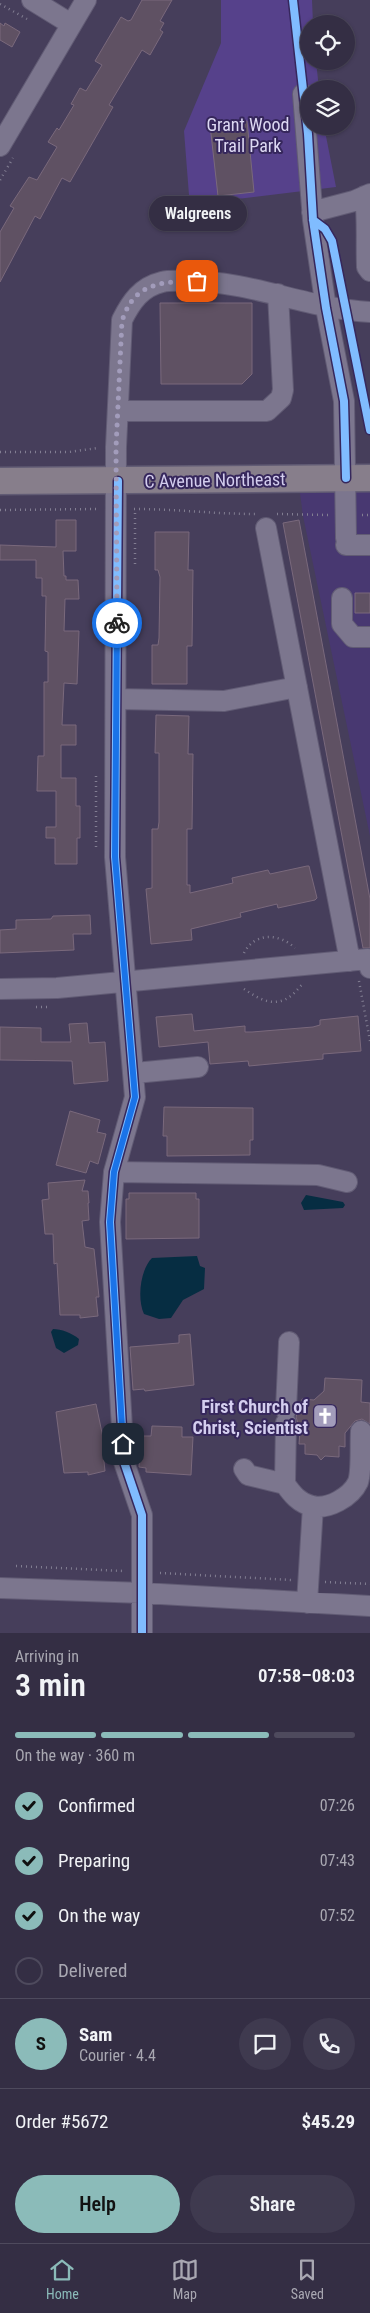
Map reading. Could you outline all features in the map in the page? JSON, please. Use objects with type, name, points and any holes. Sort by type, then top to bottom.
[{"type":"main road","name":"C Avenue Northeast","points":[[0,481],[358,478]]},
{"type":"street","points":[[32,0],[72,24]]},
{"type":"street","points":[[0,146],[86,0]]},
{"type":"street","points":[[306,135],[312,216],[326,308],[358,478],[346,514],[346,541],[370,545]]},
{"type":"street","points":[[312,216],[367,195],[369,220],[365,234],[367,267],[370,271]]},
{"type":"street","points":[[142,1633],[142,1514],[124,1462],[110,1222],[114,1172],[135,1097],[135,1073],[115,857],[118,411],[122,320],[131,302],[145,289],[163,282],[215,281],[278,294],[326,308],[370,312]]},
{"type":"street","points":[[118,411],[267,411],[281,398],[283,390],[278,294]]},
{"type":"street","points":[[267,519],[297,687],[350,961]]},
{"type":"street","points":[[342,598],[342,624],[360,642]]},
{"type":"street","points":[[116,699],[224,701],[297,687]]},
{"type":"street","points":[[0,989],[57,988],[368,959],[364,973]]},
{"type":"street","points":[[135,1073],[198,1067]]},
{"type":"street","points":[[114,1172],[318,1175],[347,1182]]},
{"type":"street","points":[[285,1484],[289,1342]]},
{"type":"street","points":[[244,1469],[248,1475],[285,1484],[299,1500],[313,1506],[338,1502],[350,1493],[358,1481],[361,1431]]},
{"type":"street","points":[[307,1603],[313,1506]]},
{"type":"street","points":[[0,1588],[143,1593],[370,1606]]},
{"type":"path","points":[[0,452],[70,452],[101,448]]},
{"type":"path","points":[[0,510],[105,509]]},
{"type":"path","points":[[131,509],[267,519],[346,514],[370,515]]},
{"type":"path","points":[[135,509],[135,566]]},
{"type":"path","points":[[244,953],[252,942],[266,937],[284,938],[296,949]]},
{"type":"path","points":[[364,973],[370,1041]]},
{"type":"path","points":[[235,990],[245,989],[258,1000],[275,1002],[291,996],[302,984],[311,983]]},
{"type":"path","points":[[16,1566],[129,1571]]},
{"type":"path","points":[[151,1572],[370,1584]]},
{"type":"shaded area","points":[[298,478],[370,478],[370,836],[303,516]]},
{"type":"green space","name":"Grant Wood Trail Park","points":[[221,0],[312,0],[313,15],[300,15],[300,70],[317,70],[318,80],[300,80],[300,135],[326,135],[336,187],[204,203],[190,208],[184,131],[221,43]]},
{"type":"water","points":[[306,1195],[343,1202],[345,1205],[343,1208],[304,1210],[301,1203]]},
{"type":"water","points":[[197,1256],[200,1266],[205,1268],[204,1289],[183,1300],[171,1318],[159,1319],[144,1314],[140,1293],[142,1277],[152,1258]]},
{"type":"water","points":[[53,1329],[76,1337],[79,1339],[78,1345],[64,1353],[56,1348],[51,1332]]},
{"type":"building","points":[[142,0],[172,0],[160,21],[164,23],[160,30],[163,32],[150,55],[142,50],[109,105],[113,107],[70,182],[62,178],[40,219],[35,216],[0,282],[0,232],[14,208],[10,206],[29,177],[37,180],[57,147],[48,142],[57,128],[59,130],[74,105],[71,104],[80,88],[86,91],[102,65],[95,61],[121,17],[128,21],[131,20]]},
{"type":"building","points":[[0,23],[4,26],[5,23],[20,32],[12,47],[0,40]]},
{"type":"building","points":[[247,121],[254,192],[218,196],[210,125]]},
{"type":"building","points":[[160,303],[252,303],[252,374],[242,384],[161,384]]},
{"type":"building","points":[[56,520],[76,520],[76,551],[63,551],[64,576],[66,576],[66,580],[78,580],[79,599],[65,599],[64,631],[79,631],[77,684],[64,683],[62,725],[76,725],[76,745],[61,745],[61,778],[76,778],[76,806],[80,806],[80,838],[77,838],[77,864],[55,864],[55,838],[46,838],[46,827],[56,827],[56,791],[37,791],[38,756],[44,756],[44,682],[48,682],[48,652],[45,651],[46,596],[42,596],[42,578],[36,578],[36,560],[0,560],[0,545],[56,547]]},
{"type":"building","points":[[299,520],[370,899],[370,948],[363,948],[283,523]]},
{"type":"building","points":[[155,532],[189,532],[188,570],[193,570],[192,646],[187,646],[187,684],[152,684],[152,645],[158,645],[159,638],[160,577],[158,570],[155,570]]},
{"type":"building","points":[[355,593],[370,593],[370,613],[355,613]]},
{"type":"building","points":[[156,715],[189,716],[188,754],[193,754],[192,829],[187,829],[187,885],[190,885],[190,893],[233,883],[232,878],[268,870],[270,874],[309,866],[317,898],[315,900],[278,908],[277,904],[240,913],[241,917],[191,929],[192,940],[151,944],[146,889],[152,888],[152,829],[158,829],[159,822],[159,753],[155,753]]},
{"type":"building","points":[[90,915],[91,934],[73,934],[74,950],[0,953],[0,930],[16,929],[16,920]]},
{"type":"building","points":[[192,1014],[194,1031],[245,1026],[245,1032],[313,1027],[320,1025],[320,1020],[358,1016],[361,1051],[323,1054],[323,1059],[249,1066],[248,1061],[210,1064],[208,1042],[159,1047],[156,1017]]},
{"type":"building","points":[[87,1023],[89,1043],[105,1042],[108,1081],[74,1084],[72,1061],[0,1060],[0,1027],[41,1028],[41,1042],[71,1042],[69,1024]]},
{"type":"building","points":[[164,1107],[253,1108],[253,1140],[250,1140],[250,1155],[167,1156],[167,1136],[163,1136]]},
{"type":"building","points":[[70,1111],[100,1120],[97,1132],[106,1134],[98,1164],[90,1161],[86,1173],[56,1165]]},
{"type":"building","points":[[85,1180],[82,1191],[88,1191],[89,1220],[82,1221],[85,1247],[94,1249],[99,1297],[96,1297],[98,1316],[80,1318],[80,1315],[60,1315],[57,1263],[54,1264],[53,1234],[45,1234],[42,1200],[49,1199],[48,1183]]},
{"type":"building","points":[[129,1193],[196,1193],[196,1199],[199,1199],[199,1238],[126,1239],[126,1199],[129,1199]]},
{"type":"building","points":[[190,1334],[194,1385],[145,1391],[144,1389],[133,1390],[130,1347],[179,1343],[179,1335]]},
{"type":"building","name":"First Church of Christ, Scientist","points":[[325,1378],[362,1380],[361,1402],[370,1403],[370,1424],[362,1419],[355,1421],[345,1433],[345,1447],[339,1446],[339,1457],[325,1456],[321,1460],[317,1455],[305,1454],[305,1444],[299,1444],[300,1430],[296,1417],[298,1411],[301,1411],[302,1399],[314,1400],[324,1391]]},
{"type":"building","points":[[96,1404],[106,1452],[103,1452],[105,1471],[88,1475],[88,1472],[64,1473],[56,1412]]},
{"type":"building","points":[[152,1426],[182,1427],[182,1437],[193,1437],[191,1475],[146,1472],[146,1468],[139,1467],[141,1436],[151,1436]]},
{"type":"cycle path","points":[[293,0],[308,134],[313,220],[326,308],[344,401],[346,478]]},
{"type":"cycle path","points":[[313,220],[325,229],[332,241],[370,430]]},
{"type":"cycle path","points":[[118,481],[115,857],[135,1097],[114,1172],[110,1222],[124,1462],[142,1515],[142,1633]]},
{"type":"way so far","points":[[117,623],[118,481],[116,448],[122,320],[131,302],[145,289],[163,282],[197,281]]},
{"type":"place","name":"Walgreens","points":[[197,281]]},
{"type":"place","name":"First Church of Christ, Scientist","points":[[325,1416]]},
{"type":"route","points":[[117,623],[115,857],[135,1073],[135,1097],[132,1113],[114,1172],[110,1222],[123,1444]]}]
